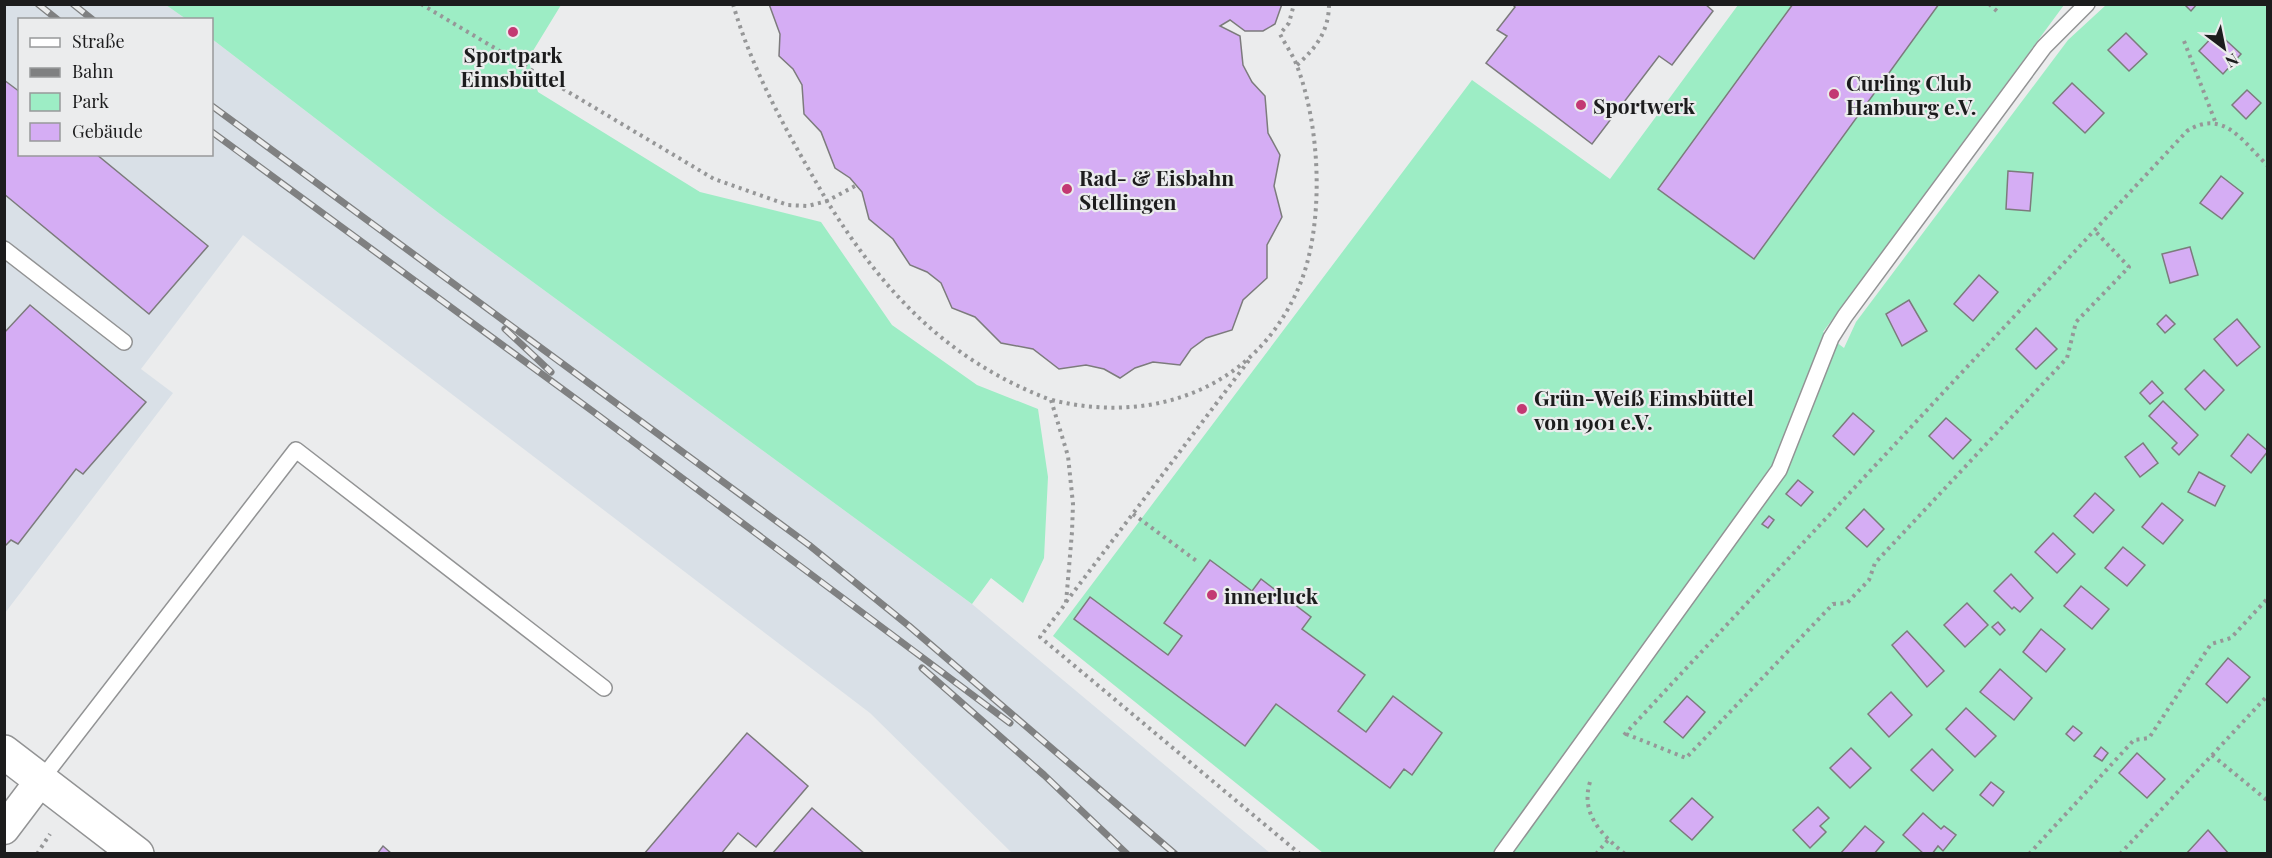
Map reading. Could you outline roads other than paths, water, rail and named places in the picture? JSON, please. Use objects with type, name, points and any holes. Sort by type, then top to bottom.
[{"type":"street","points":[[4,752],[137,854]]},
{"type":"street","points":[[4,829],[42,780]]},
{"type":"lane","points":[[1502,854],[1779,470],[1831,338],[1845,316],[2044,46],[2087,4]]},
{"type":"lane","points":[[4,249],[124,342]]},
{"type":"lane","points":[[42,780],[296,450],[604,688]]},
{"type":"railway","points":[[38,4],[56,18]]},
{"type":"railway","points":[[73,4],[90,18]]},
{"type":"railway","points":[[213,107],[809,545],[909,626],[1175,854]]},
{"type":"railway","points":[[213,133],[595,413],[1010,723]]},
{"type":"railway","points":[[505,329],[551,372]]},
{"type":"railway","points":[[922,668],[1044,775],[1127,854]]},
{"type":"place","name":"Sportpark Eimsbüttel","points":[[513,32]]},
{"type":"place","name":"Curling Club Hamburg e.V.","points":[[1834,94]]},
{"type":"place","name":"Sportwerk","points":[[1581,105]]},
{"type":"place","name":"Rad- & Eisbahn Stellingen","points":[[1067,189]]},
{"type":"place","name":"Grün-Weiß Eimsbüttel von 1901 e.V.","points":[[1522,409]]},
{"type":"place","name":"innerluck","points":[[1212,595]]}]
